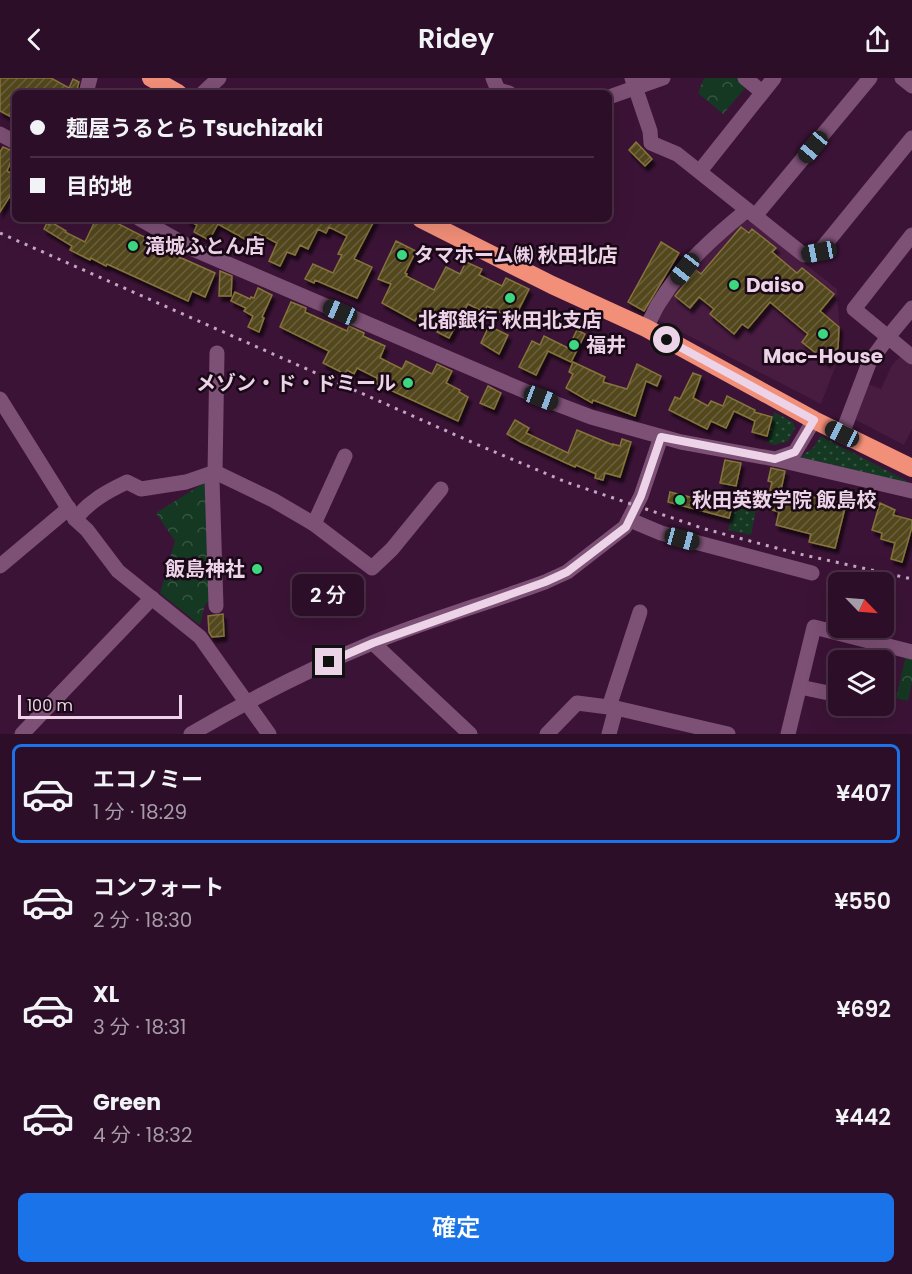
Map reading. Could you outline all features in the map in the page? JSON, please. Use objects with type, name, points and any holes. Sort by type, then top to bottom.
[{"type":"highway","points":[[151,78],[173,90]]},
{"type":"highway","points":[[427,222],[552,285],[646,328],[814,420],[912,468]]},
{"type":"street","points":[[205,90],[219,78]]},
{"type":"street","points":[[612,95],[633,82],[663,78]]},
{"type":"street","points":[[745,78],[762,92]]},
{"type":"street","points":[[700,171],[774,78]]},
{"type":"street","points":[[646,328],[660,300],[708,242],[751,213],[870,78]]},
{"type":"street","points":[[902,78],[912,86]]},
{"type":"street","points":[[633,82],[650,131],[651,143],[677,154],[804,255],[819,252],[912,138]]},
{"type":"street","points":[[145,222],[193,249],[541,398],[591,417],[661,437],[775,459],[912,491]]},
{"type":"street","points":[[912,235],[854,309],[912,357]]},
{"type":"street","points":[[842,434],[869,363],[912,308]]},
{"type":"street","points":[[216,606],[212,479],[215,472],[217,353]]},
{"type":"street","points":[[0,399],[72,514],[118,571],[200,637],[244,702],[269,734]]},
{"type":"street","points":[[775,459],[795,452],[814,420]]},
{"type":"street","points":[[191,734],[244,702],[286,681],[373,643],[545,582],[567,572],[626,527],[641,496],[661,437]]},
{"type":"street","points":[[314,524],[345,456]]},
{"type":"street","points":[[0,566],[72,514],[101,495],[128,482],[141,489],[186,482],[215,472],[273,500],[314,524],[372,568],[392,549],[441,489]]},
{"type":"street","points":[[630,520],[661,533],[812,573]]},
{"type":"street","points":[[22,734],[152,598]]},
{"type":"street","points":[[609,734],[613,708],[640,612]]},
{"type":"street","points":[[788,734],[814,627],[912,652]]},
{"type":"street","points":[[373,643],[470,734]]},
{"type":"street","points":[[800,687],[828,693]]},
{"type":"street","points":[[547,734],[577,703],[613,708],[728,734]]},
{"type":"shaded area","points":[[742,219],[753,223],[837,289],[841,352],[821,404],[658,320],[663,303],[688,271]]},
{"type":"shaded area","points":[[903,354],[912,361],[912,429],[904,445],[852,418],[865,383],[881,389],[892,365]]},
{"type":"green space","points":[[704,78],[738,78],[747,86],[723,114],[698,93]]},
{"type":"green space","points":[[774,412],[793,422],[795,428],[788,441],[775,445],[767,443]]},
{"type":"green space","points":[[821,436],[907,481],[907,484],[800,457],[813,448]]},
{"type":"green space","points":[[207,481],[210,600],[205,605],[200,625],[160,593],[175,541],[156,513]]},
{"type":"green space","points":[[737,490],[759,495],[751,535],[728,530]]},
{"type":"green space","points":[[906,655],[912,656],[912,681],[908,701],[896,698]]},
{"type":"building","points":[[0,78],[51,78],[69,88],[73,79],[79,82],[77,90],[12,90],[12,117],[0,111]]},
{"type":"building","points":[[636,142],[652,159],[645,166],[629,150]]},
{"type":"building","points":[[3,147],[12,151],[12,159],[7,171],[12,174],[12,193],[0,212],[0,152]]},
{"type":"building","points":[[51,222],[85,242],[95,222],[115,222],[148,239],[149,237],[161,242],[159,248],[215,273],[205,297],[192,291],[188,301],[107,264],[106,266],[91,258],[90,260],[70,250],[72,246],[44,229],[47,223],[49,225]]},
{"type":"building","points":[[192,222],[373,222],[354,259],[372,267],[357,298],[315,280],[314,283],[305,279],[313,264],[333,273],[342,255],[338,254],[347,236],[329,227],[326,233],[318,229],[308,249],[300,245],[295,255],[287,252],[280,266],[269,261],[277,243],[256,232],[250,242],[218,224],[209,240],[194,232],[197,225]]},
{"type":"building","name":"Daiso","points":[[741,227],[749,233],[752,229],[776,248],[772,252],[797,273],[802,268],[834,294],[820,311],[839,327],[838,348],[827,362],[802,342],[808,334],[770,302],[748,328],[742,324],[734,334],[710,314],[714,309],[699,297],[690,308],[675,296],[696,270],[701,274]]},
{"type":"building","points":[[396,241],[416,251],[405,273],[406,276],[434,290],[446,267],[460,274],[466,262],[482,269],[479,275],[502,286],[506,278],[529,289],[514,319],[487,306],[484,312],[468,304],[449,338],[437,332],[440,326],[418,315],[415,321],[382,303],[391,284],[378,279]]},
{"type":"building","points":[[661,242],[679,253],[644,311],[628,302]]},
{"type":"building","points":[[220,271],[232,276],[231,296],[219,296]]},
{"type":"building","points":[[258,288],[272,295],[262,317],[264,318],[259,332],[248,327],[253,316],[244,311],[246,308],[231,301],[235,292],[250,299],[254,298]]},
{"type":"building","points":[[291,302],[306,308],[305,312],[347,331],[349,326],[364,333],[363,336],[385,346],[380,358],[402,369],[406,361],[432,374],[437,364],[452,371],[446,383],[468,397],[458,421],[375,383],[377,378],[357,368],[354,374],[347,370],[345,374],[323,363],[329,351],[280,327]]},
{"type":"building","points":[[489,326],[508,335],[499,354],[481,343]]},
{"type":"building","points":[[577,330],[585,334],[571,362],[548,351],[536,375],[519,367],[532,341],[540,345],[544,336],[568,348]]},
{"type":"building","points":[[573,362],[605,377],[603,382],[627,389],[637,364],[661,376],[657,386],[646,381],[635,416],[593,400],[592,403],[566,388],[573,374],[569,372]]},
{"type":"building","points":[[693,373],[701,376],[693,398],[708,406],[711,401],[723,406],[727,396],[755,410],[754,412],[772,417],[767,436],[752,432],[755,421],[734,411],[726,428],[711,421],[707,429],[669,410],[675,397],[680,399]]},
{"type":"building","points":[[488,386],[501,393],[494,409],[480,403]]},
{"type":"building","points":[[515,420],[529,428],[526,433],[568,453],[577,430],[613,445],[620,446],[622,439],[631,442],[620,477],[605,473],[603,480],[595,478],[596,474],[576,465],[575,467],[521,442],[507,434]]},
{"type":"building","points":[[725,460],[741,463],[736,486],[720,483]]},
{"type":"building","points":[[771,468],[785,471],[781,490],[846,504],[835,548],[809,542],[811,534],[776,525],[779,512],[772,510],[774,501],[768,499],[772,482],[768,481]]},
{"type":"building","points":[[670,492],[698,499],[699,495],[733,503],[729,518],[668,502]]},
{"type":"building","points":[[880,503],[895,510],[893,515],[912,520],[902,562],[891,559],[895,543],[881,539],[882,533],[872,530]]},
{"type":"building","points":[[223,614],[224,636],[212,637],[209,632],[208,616]]},
{"type":"railway","points":[[0,233],[566,482],[705,529],[795,553],[912,579]]},
{"type":"place","name":"滝城ふとん店","points":[[133,246]]},
{"type":"place","name":"タマホーム㈱ 秋田北店","points":[[402,255]]},
{"type":"place","name":"Daiso","points":[[734,285]]},
{"type":"place","name":"北都銀行 秋田北支店","points":[[510,298]]},
{"type":"place","name":"Mac-House","points":[[823,334]]},
{"type":"place","name":"福井","points":[[574,345]]},
{"type":"place","name":"メゾン・ド・ドミール","points":[[408,383]]},
{"type":"place","name":"秋田英数学院 飯島校","points":[[680,500]]},
{"type":"place","name":"飯島神社","points":[[257,569]]},
{"type":"route","points":[[329,662],[373,643],[545,582],[567,572],[626,527],[641,496],[661,437],[775,459],[795,452],[814,420],[667,340]]}]
